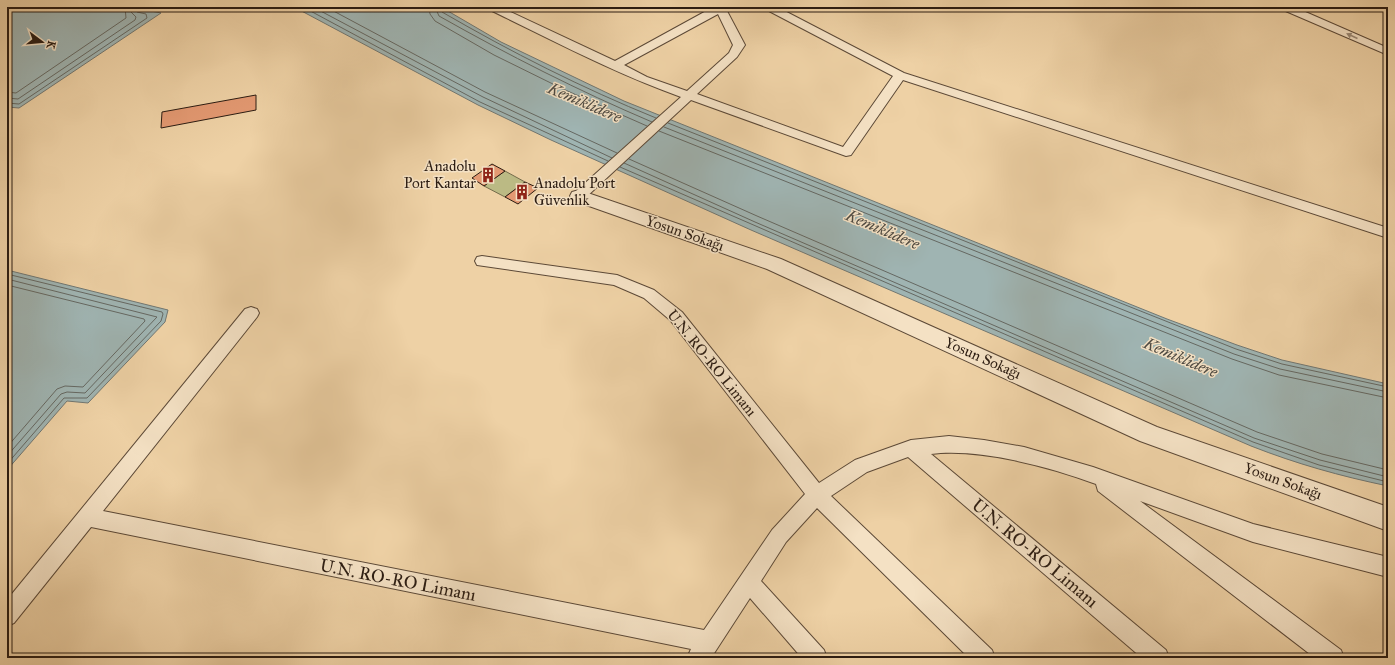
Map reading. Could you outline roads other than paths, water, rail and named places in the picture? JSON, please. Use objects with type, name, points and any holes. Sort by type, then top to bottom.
[{"type":"street","name":"Yosun Sokağı","points":[[579,196],[774,264],[1149,434],[1388,519]]},
{"type":"lane","points":[[492,7],[643,79],[846,152],[900,75]]},
{"type":"lane","points":[[698,7],[770,7],[900,75],[1388,233]]},
{"type":"lane","points":[[1285,7],[1388,52]]},
{"type":"lane","points":[[614,66],[720,8]]},
{"type":"lane","points":[[579,196],[733,55],[739,45],[720,8]]},
{"type":"lane","name":"U.N. RO-RO Limanı","points":[[482,261],[617,280],[650,294],[676,316],[817,495],[984,658]]},
{"type":"lane","points":[[7,616],[251,313]]},
{"type":"lane","name":"U.N. RO-RO Limanı","points":[[87,517],[703,650],[779,536],[817,495],[861,466],[911,448],[949,444],[1024,455],[1093,475],[1253,533],[1388,567]]},
{"type":"lane","name":"U.N. RO-RO Limanı","points":[[911,448],[1158,658]]},
{"type":"lane","name":"U.N. RO-RO Limanı","points":[[1093,475],[1333,658]]},
{"type":"lane","name":"U.N. RO-RO Limanı","points":[[1361,561],[1388,580]]},
{"type":"lane","points":[[749,582],[816,658]]},
{"type":"water","points":[[7,7],[131,7],[161,13],[19,108],[7,107]]},
{"type":"water","name":"Kemiklidere","points":[[294,7],[441,7],[501,42],[624,101],[1167,319],[1282,360],[1388,384],[1388,486],[1319,469],[1251,446],[751,230],[551,140],[478,105]]},
{"type":"water","points":[[7,270],[168,310],[165,322],[88,403],[67,401],[7,470]]},
{"type":"place","name":"Anadolu Port Kantar","points":[[488,175]]},
{"type":"place","name":"Anadolu Port Güvenlik","points":[[522,192]]}]
